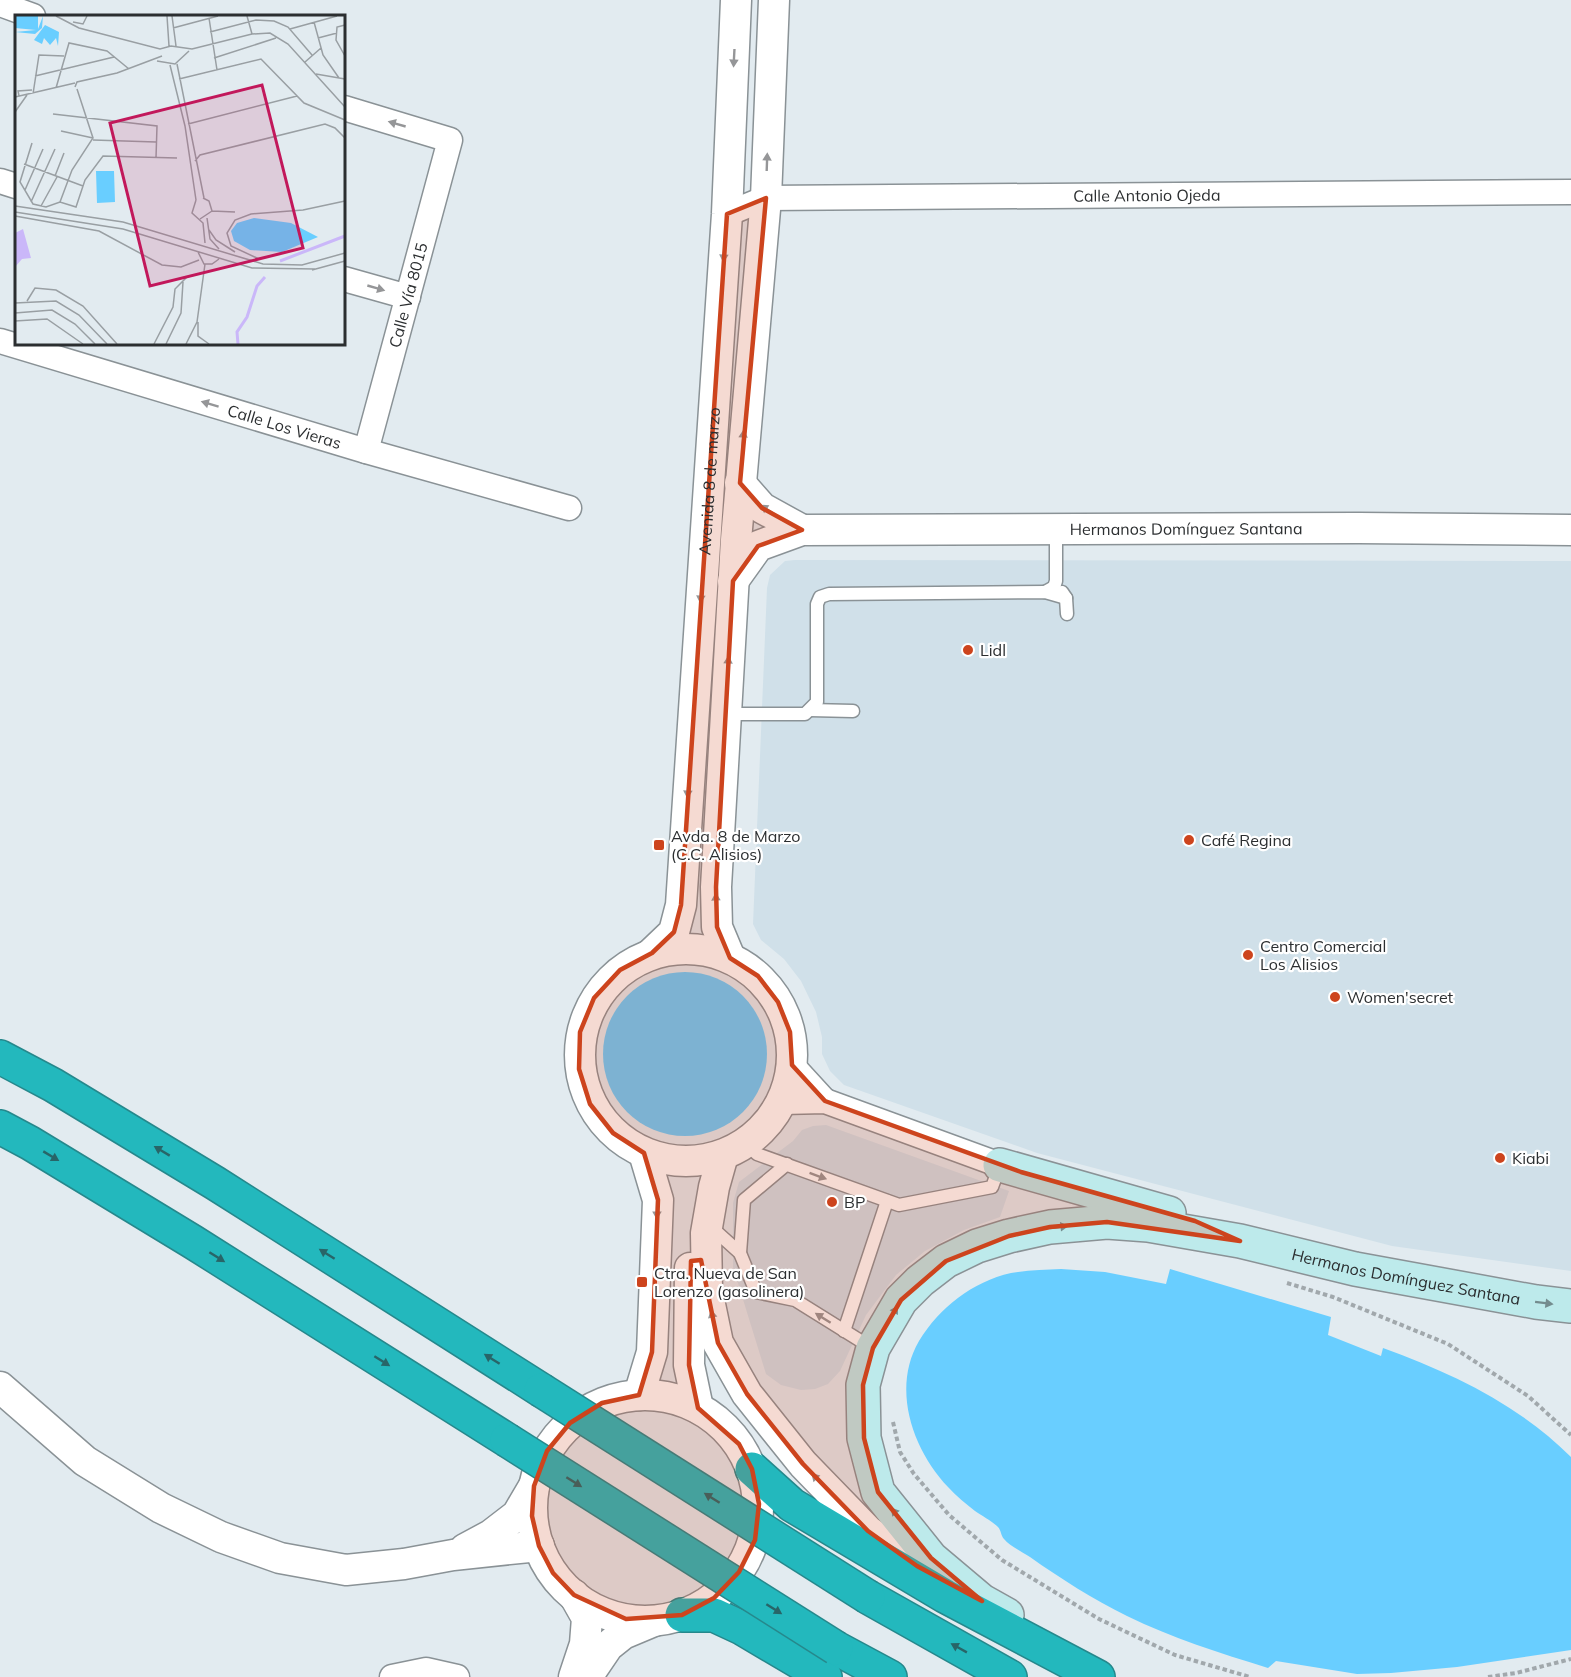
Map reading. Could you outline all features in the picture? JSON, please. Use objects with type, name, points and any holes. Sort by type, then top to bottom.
[{"type":"highway","points":[[0,1058],[53,1085],[215,1183],[868,1597],[1010,1677]]},
{"type":"highway","points":[[0,1127],[193,1242],[507,1440],[830,1662]]},
{"type":"highway","points":[[752,1469],[792,1505],[945,1596],[1098,1677]]},
{"type":"highway","points":[[669,1618],[714,1615],[830,1662],[890,1677]]},
{"type":"main road","points":[[1000,1165],[1195,1221],[1240,1241]]},
{"type":"main road","points":[[1104,1677],[1064,1647],[982,1601],[931,1558],[878,1492],[864,1438],[863,1385],[873,1348],[902,1300],[920,1281],[946,1261],[977,1246],[1009,1236],[1050,1227],[1107,1222],[1148,1226],[1240,1241]]},
{"type":"main road","name":"Hermanos Domínguez Santana","points":[[1240,1241],[1354,1269],[1536,1302],[1571,1306]]},
{"type":"street","name":"Avenida 8 de marzo","points":[[652,953],[674,932],[681,905],[727,214],[736,0]]},
{"type":"street","name":"Avenida 8 de marzo","points":[[730,958],[717,927],[716,887],[740,483],[766,198],[774,0]]},
{"type":"street","points":[[0,4],[30,15]]},
{"type":"street","name":"Calle Vía 8015","points":[[345,108],[450,140],[366,451]]},
{"type":"street","points":[[0,181],[15,186]]},
{"type":"street","name":"Calle Antonio Ojeda","points":[[727,214],[766,198],[1571,192]]},
{"type":"street","points":[[345,279],[408,297]]},
{"type":"street","name":"Calle Los Vieras","points":[[0,341],[366,451],[569,508]]},
{"type":"street","name":"Hermanos Domínguez Santana","points":[[740,483],[762,508],[802,530]]},
{"type":"street","name":"Hermanos Domínguez Santana","points":[[733,580],[758,546],[802,530],[1359,528],[1571,530]]},
{"type":"street","points":[[698,1408],[689,1365],[691,1232],[698,1193],[727,1152],[767,1125],[782,1102],[789,1084],[792,1065],[790,1032],[778,1002],[758,976],[730,958],[705,950],[678,948],[652,953],[620,970],[594,998],[580,1032],[579,1069],[590,1104],[613,1133],[644,1153],[678,1161],[727,1152]]},
{"type":"street","points":[[792,1065],[825,1101]]},
{"type":"street","points":[[782,1102],[825,1101],[1000,1165]]},
{"type":"street","points":[[727,1152],[714,1187],[708,1223],[707,1290],[718,1343],[747,1394],[803,1464],[868,1531],[917,1566],[982,1601]]},
{"type":"street","points":[[639,1395],[652,1352],[657,1200],[644,1153]]},
{"type":"street","points":[[0,1388],[85,1461],[161,1508],[221,1537],[280,1558],[346,1570],[538,1546]]},
{"type":"street","points":[[453,1555],[491,1535],[517,1515],[534,1486],[547,1451],[570,1423],[602,1403],[639,1395],[669,1397],[698,1408],[721,1424],[739,1444],[752,1469],[759,1504],[755,1540],[739,1572],[714,1598],[623,1635],[608,1646],[587,1677]]},
{"type":"street","points":[[534,1486],[532,1516],[538,1546],[553,1573],[574,1595],[588,1618],[585,1644],[574,1677]]},
{"type":"street","points":[[574,1595],[598,1611],[626,1619],[669,1618]]},
{"type":"street","points":[[392,1677],[426,1670],[457,1677]]},
{"type":"lane","points":[[1046,592],[1054,587],[1056,581],[1056,530]]},
{"type":"lane","points":[[1056,581],[1066,598],[1067,614]]},
{"type":"lane","points":[[726,714],[806,714],[817,702],[817,604],[820,597],[829,594],[1046,592],[1066,598]]},
{"type":"lane","points":[[810,710],[853,711]]},
{"type":"lane","points":[[727,1152],[757,1154],[898,1205],[992,1187],[1000,1165]]},
{"type":"lane","points":[[740,1253],[744,1200],[787,1164]]},
{"type":"lane","points":[[844,1331],[887,1201]]},
{"type":"lane","points":[[708,1223],[740,1253],[756,1292],[795,1300],[873,1348]]},
{"type":"path","points":[[1280,1281],[1333,1297],[1448,1344],[1528,1396],[1571,1435]]},
{"type":"path","points":[[892,1419],[900,1452],[914,1474],[950,1515],[1002,1560],[1100,1619],[1175,1655],[1250,1677]]},
{"type":"path","points":[[1488,1677],[1516,1673],[1571,1659]]},
{"type":"highlighted area","points":[[766,198],[740,483],[762,508],[802,530],[758,546],[733,581],[716,887],[717,927],[730,958],[758,976],[778,1002],[790,1032],[792,1065],[825,1101],[1021,1172],[1195,1221],[1240,1241],[1107,1222],[1050,1227],[1009,1236],[946,1261],[901,1300],[873,1348],[863,1385],[864,1438],[878,1492],[931,1558],[982,1601],[917,1566],[868,1531],[803,1464],[747,1394],[718,1343],[701,1260],[691,1261],[689,1365],[698,1408],[739,1444],[752,1469],[759,1504],[755,1540],[739,1572],[714,1598],[682,1615],[626,1619],[574,1595],[553,1573],[539,1546],[532,1516],[534,1486],[547,1451],[570,1423],[602,1403],[639,1395],[652,1352],[658,1200],[644,1153],[613,1133],[590,1104],[579,1069],[580,1032],[594,998],[620,970],[652,953],[674,932],[681,905],[727,214]]},
{"type":"shaded area","name":"Centro Comercial Los Alisios","points":[[785,561],[1571,561],[1571,1271],[1392,1246],[1037,1153],[844,1085],[830,1071],[822,1054],[822,1037],[816,1012],[801,981],[784,959],[761,940],[753,924],[767,588],[770,575]]},
{"type":"shaded area","points":[[685,972],[701,973],[717,978],[731,985],[743,996],[754,1008],[761,1022],[766,1038],[766,1070],[761,1086],[754,1100],[743,1112],[731,1123],[717,1130],[701,1135],[685,1136],[669,1135],[653,1130],[639,1123],[627,1112],[616,1100],[609,1086],[604,1070],[603,1054],[604,1038],[609,1022],[616,1008],[627,996],[639,985],[653,978],[669,973]]},
{"type":"shaded area","points":[[826,1125],[1009,1191],[1000,1217],[964,1230],[925,1251],[896,1275],[866,1315],[840,1371],[828,1384],[815,1389],[801,1390],[781,1385],[766,1374],[733,1267],[733,1203],[739,1182],[793,1141],[802,1130]]},
{"type":"shaded area","points":[[1061,1269],[1105,1272],[1166,1284],[1170,1269],[1331,1317],[1328,1335],[1381,1356],[1383,1348],[1434,1368],[1507,1406],[1551,1438],[1571,1457],[1571,1650],[1457,1667],[1391,1673],[1357,1674],[1276,1661],[1268,1668],[1214,1651],[1127,1616],[1077,1588],[1009,1544],[998,1527],[951,1490],[925,1455],[910,1418],[907,1379],[911,1360],[919,1341],[937,1317],[958,1298],[983,1283],[1011,1273]]},
{"type":"place","name":"Lidl","points":[[968,650]]},
{"type":"place","name":"Café Regina","points":[[1189,840]]},
{"type":"place","name":"Avda. 8 de Marzo (C.C. Alisios)","points":[[659,845]]},
{"type":"place","name":"Centro Comercial Los Alisios","points":[[1248,955]]},
{"type":"place","name":"Women'secret","points":[[1335,997]]},
{"type":"place","name":"Kiabi","points":[[1500,1158]]},
{"type":"place","name":"BP","points":[[832,1202]]},
{"type":"place","name":"Ctra. Nueva de San Lorenzo (gasolinera)","points":[[642,1282]]}]
